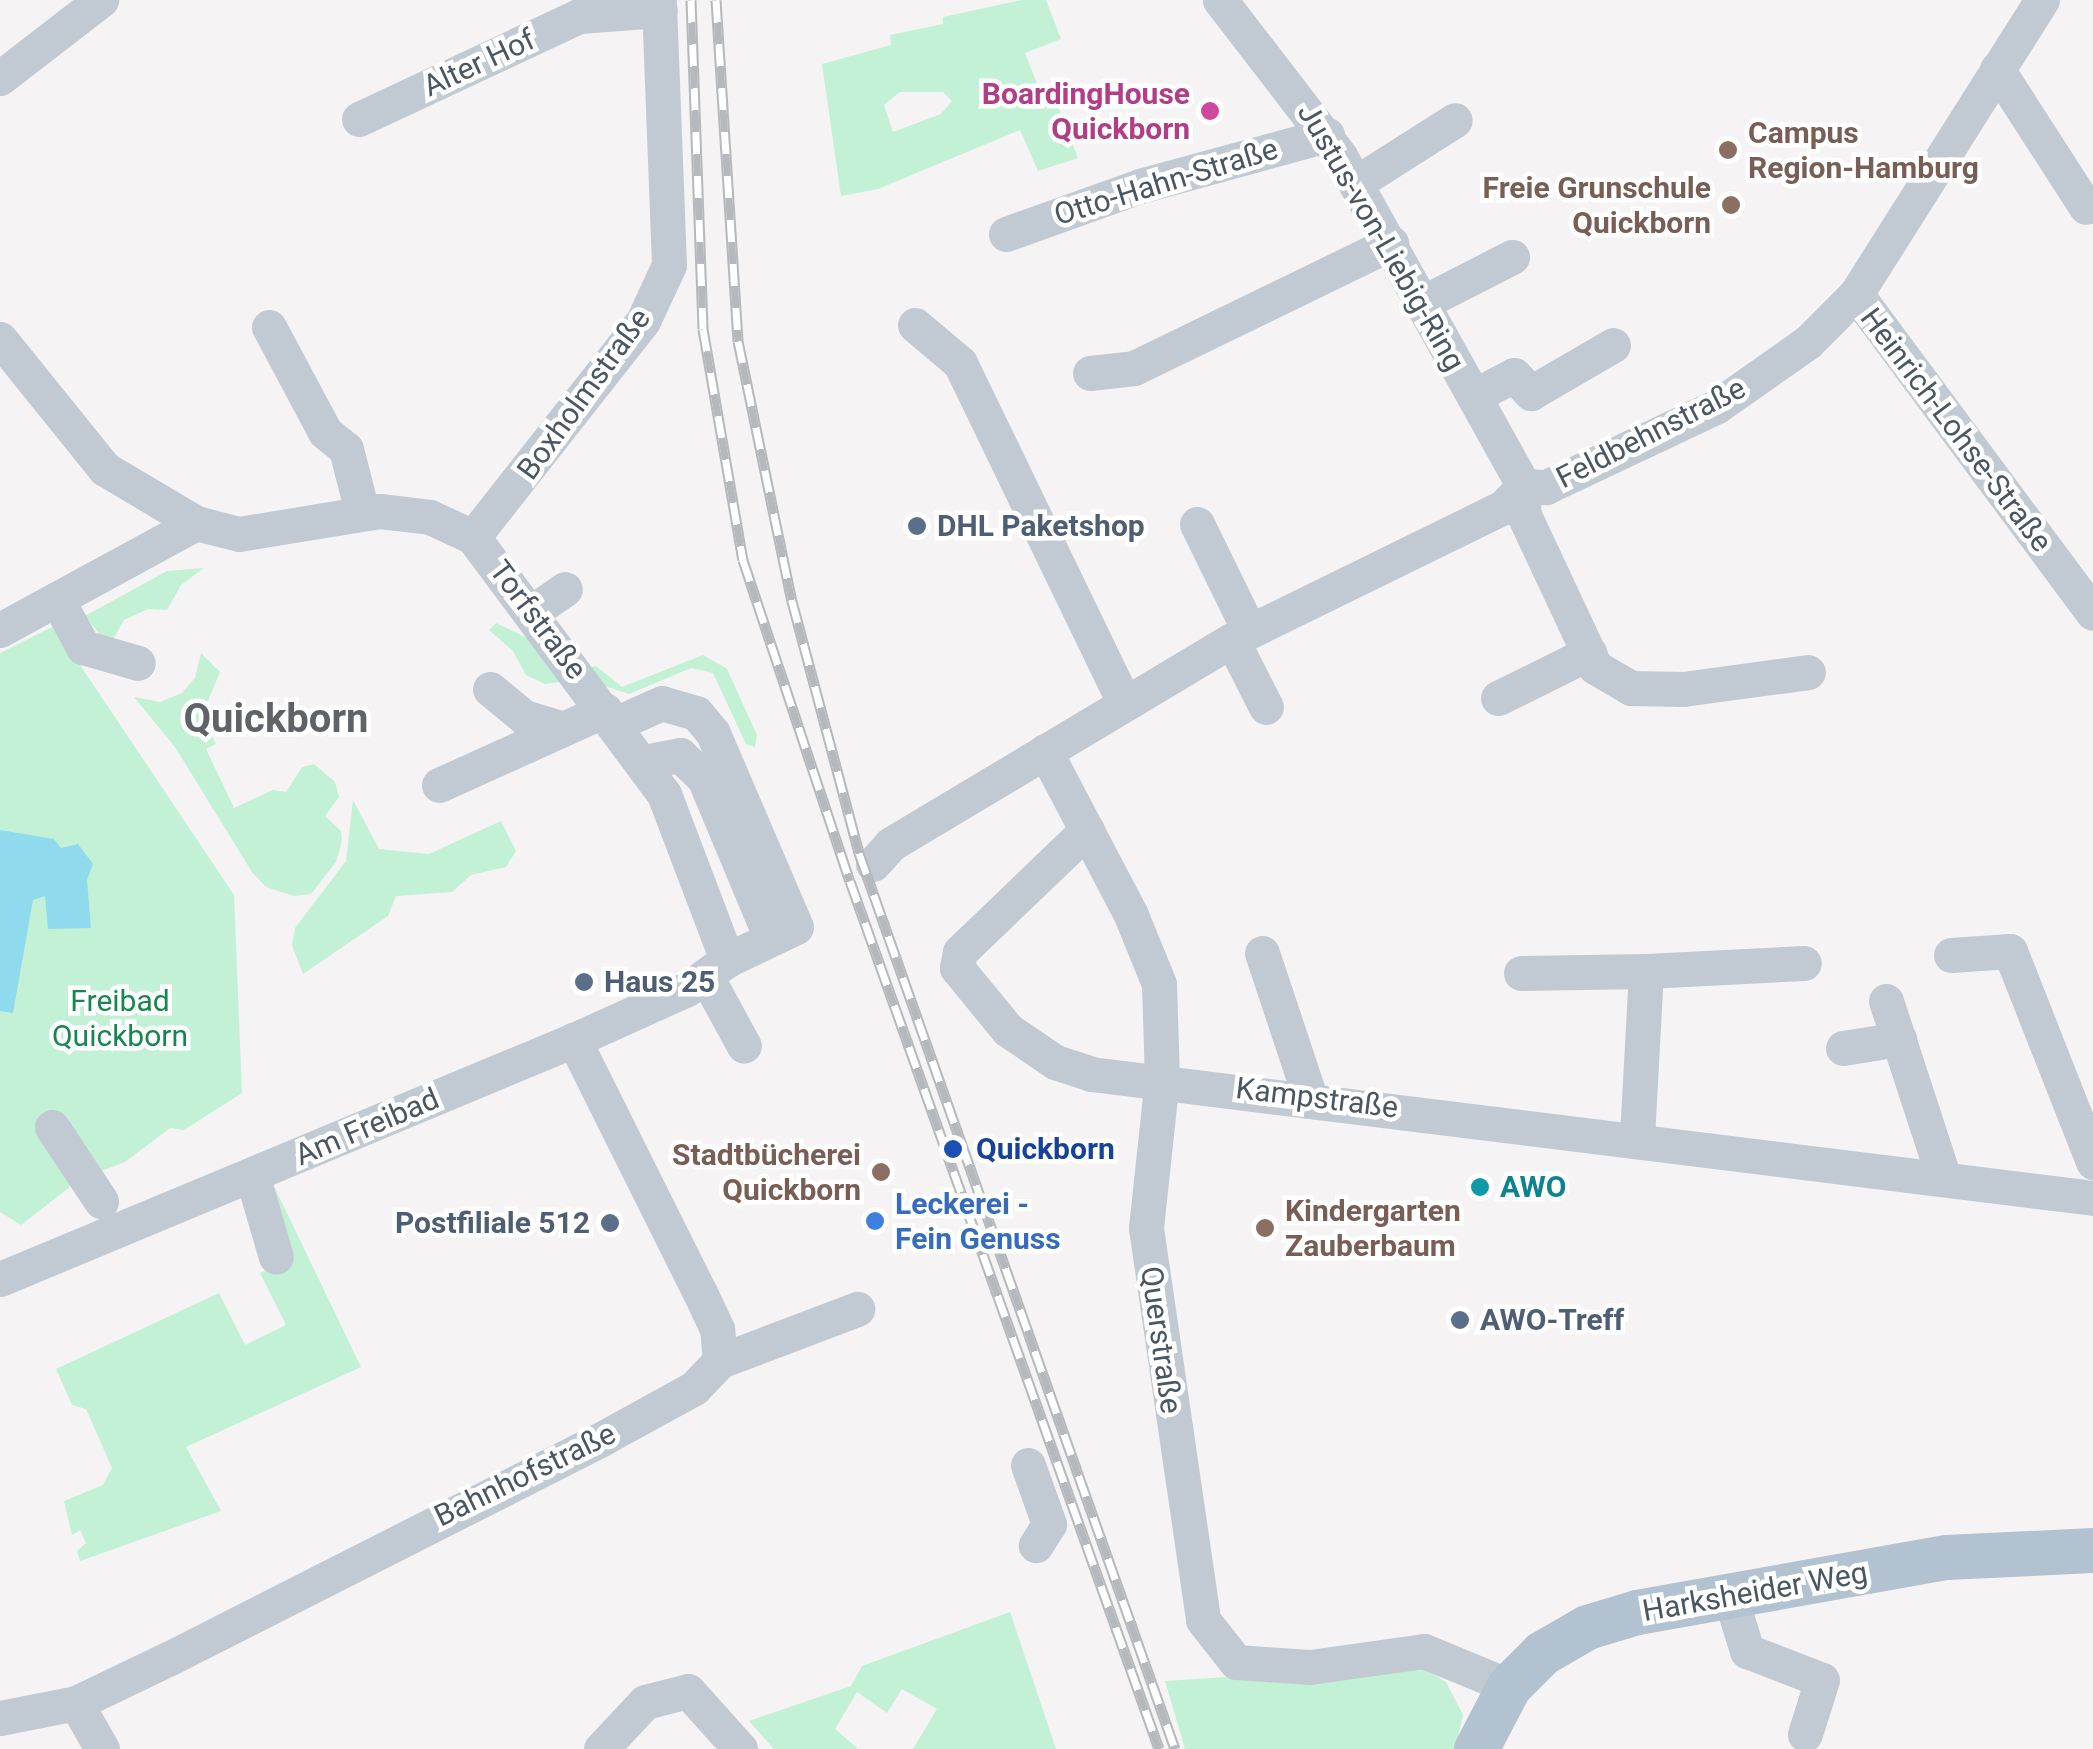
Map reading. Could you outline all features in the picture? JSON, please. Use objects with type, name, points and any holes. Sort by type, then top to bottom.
[{"type":"main road","name":"Harksheider Weg","points":[[1476,1749],[1509,1686],[1542,1653],[1588,1627],[1730,1596],[1946,1557],[2093,1550]]},
{"type":"street","points":[[0,78],[101,0]]},
{"type":"street","name":"Justus-von-Liebig-Ring","points":[[1220,0],[1327,135],[1391,243],[1524,486],[1524,514],[1589,654]]},
{"type":"street","name":"Feldbehnstraße","points":[[882,854],[1045,750],[1240,635],[1502,508],[1524,486],[1546,487],[1717,406],[1808,342],[1856,294],[2042,0]]},
{"type":"street","name":"Alter Hof","points":[[359,118],[579,16],[660,5]]},
{"type":"street","name":"Boxholmstraße","points":[[474,536],[643,321],[669,265],[660,5]]},
{"type":"street","points":[[1997,69],[2086,207]]},
{"type":"street","points":[[1356,184],[1455,120]]},
{"type":"street","name":"Otto-Hahn-Straße","points":[[1006,234],[1140,186],[1327,135]]},
{"type":"street","points":[[1090,373],[1134,368],[1391,243]]},
{"type":"street","points":[[1424,302],[1512,257]]},
{"type":"street","name":"Heinrich-Lohse-Straße","points":[[1856,294],[2093,613]]},
{"type":"street","points":[[916,325],[960,363],[1124,703]]},
{"type":"street","points":[[269,327],[325,432],[346,449],[362,512]]},
{"type":"street","name":"Torfstraße","points":[[0,339],[105,469],[196,523],[238,534],[362,512],[430,517],[474,536],[664,794],[744,1046]]},
{"type":"street","points":[[1474,396],[1514,375],[1531,393],[1612,345]]},
{"type":"street","points":[[0,630],[196,523]]},
{"type":"street","points":[[1197,524],[1266,707]]},
{"type":"street","points":[[532,612],[565,588]]},
{"type":"street","points":[[57,599],[83,647],[138,664]]},
{"type":"street","points":[[1498,698],[1589,654],[1595,667],[1631,688],[1683,690],[1808,672]]},
{"type":"street","points":[[490,689],[524,716],[559,728]]},
{"type":"street","points":[[439,785],[559,728],[662,703],[696,713],[713,732],[796,927],[771,938],[704,778],[680,755],[644,762]]},
{"type":"street","name":"Querstraße","points":[[1045,750],[1159,984],[1162,1078],[1146,1228],[1203,1620],[1236,1662],[1310,1668],[1424,1651],[1444,1654],[1509,1686]]},
{"type":"street","name":"Kampstraße","points":[[1087,830],[960,952],[957,968],[1008,1030],[1054,1062],[1092,1074],[1162,1078],[1310,1096],[2093,1198]]},
{"type":"street","name":"Am Freibad","points":[[0,1279],[574,1040],[771,938]]},
{"type":"street","points":[[1952,954],[2010,951],[2093,1162]]},
{"type":"street","points":[[1262,953],[1310,1096]]},
{"type":"street","points":[[1521,973],[1804,963]]},
{"type":"street","points":[[1637,1138],[1646,970]]},
{"type":"street","points":[[1886,1001],[1941,1169]]},
{"type":"street","points":[[1844,1048],[1898,1039]]},
{"type":"street","points":[[574,1040],[706,1305],[720,1361],[857,1310]]},
{"type":"street","points":[[52,1126],[101,1201]]},
{"type":"street","points":[[252,1175],[276,1258]]},
{"type":"street","name":"Bahnhofstraße","points":[[0,1718],[76,1703],[606,1436],[694,1388],[720,1361]]},
{"type":"street","points":[[1028,1465],[1049,1524],[1036,1545]]},
{"type":"street","points":[[1730,1596],[1747,1651],[1822,1680],[1805,1734]]},
{"type":"street","points":[[600,1749],[645,1702],[688,1692],[740,1749]]},
{"type":"street","points":[[76,1703],[102,1749]]},
{"type":"green space","points":[[1022,0],[1046,0],[1061,39],[1025,53],[1047,109],[1058,106],[1078,158],[1038,171],[1020,130],[878,189],[841,196],[822,64],[891,45],[890,35],[943,24],[943,17]],"holes":[[[900,92],[943,92],[952,101],[941,114],[893,132],[884,105]]]},
{"type":"green space","points":[[204,568],[181,585],[167,610],[148,609],[124,620],[109,646],[85,616],[167,571]]},
{"type":"green space","points":[[496,623],[527,638],[560,682],[545,684],[526,675],[513,651],[489,630]]},
{"type":"green space","name":"Freibad Quickborn","points":[[54,626],[234,895],[242,1093],[184,1130],[170,1128],[125,1162],[80,1179],[21,1225],[0,1212],[0,653]]},
{"type":"green space","points":[[201,653],[220,672],[202,715],[216,744],[206,749],[234,808],[273,790],[286,792],[302,767],[314,764],[335,782],[339,797],[325,816],[341,831],[342,841],[336,862],[311,894],[294,896],[266,887],[252,872],[175,747],[134,697],[160,702],[182,693],[195,678]]},
{"type":"green space","points":[[703,655],[727,669],[757,735],[755,747],[746,744],[713,673],[691,668],[629,694],[605,686],[589,668],[596,666],[622,687]]},
{"type":"green space","points":[[353,800],[379,849],[429,854],[501,821],[516,851],[506,867],[471,875],[452,892],[396,896],[388,916],[303,974],[292,945],[295,928],[346,861]]},
{"type":"green space","points":[[273,1184],[361,1367],[186,1447],[221,1511],[80,1561],[77,1551],[86,1543],[80,1530],[72,1535],[64,1501],[103,1485],[112,1468],[86,1409],[72,1405],[56,1369],[219,1293],[245,1345],[286,1325],[260,1273],[267,1270],[263,1187]]},
{"type":"green space","points":[[1010,1612],[1056,1749],[913,1749],[937,1709],[902,1689],[887,1713],[857,1692],[835,1729],[858,1749],[774,1749],[749,1721],[851,1686],[862,1666]]},
{"type":"green space","points":[[1418,1665],[1446,1682],[1463,1715],[1455,1749],[1185,1749],[1165,1681]]},
{"type":"water","points":[[0,830],[54,839],[61,848],[78,844],[93,864],[87,880],[91,928],[48,929],[45,896],[33,900],[13,1013],[0,1011]]},
{"type":"railway","points":[[691,0],[703,329],[743,560],[850,881],[1159,1749]]},
{"type":"railway","points":[[716,0],[738,341],[792,601],[859,853],[1175,1749]]},
{"type":"place","name":"BoardingHouse Quickborn","points":[[1210,111]]},
{"type":"place","name":"Campus Region-Hamburg","points":[[1728,150]]},
{"type":"place","name":"Freie Grunschule Quickborn","points":[[1731,205]]},
{"type":"place","name":"DHL Paketshop","points":[[917,526]]},
{"type":"place","name":"Haus 25","points":[[584,982]]},
{"type":"place","name":"Quickborn","points":[[953,1149]]},
{"type":"place","name":"Stadtbücherei Quickborn","points":[[881,1172]]},
{"type":"place","name":"AWO","points":[[1480,1187]]},
{"type":"place","name":"Leckerei - Fein Genuss","points":[[875,1221]]},
{"type":"place","name":"Postfiliale 512","points":[[610,1223]]},
{"type":"place","name":"Kindergarten Zauberbaum","points":[[1265,1228]]},
{"type":"place","name":"AWO-Treff","points":[[1460,1320]]},
{"type":"district","name":"Quickborn","points":[[276,719]]}]
